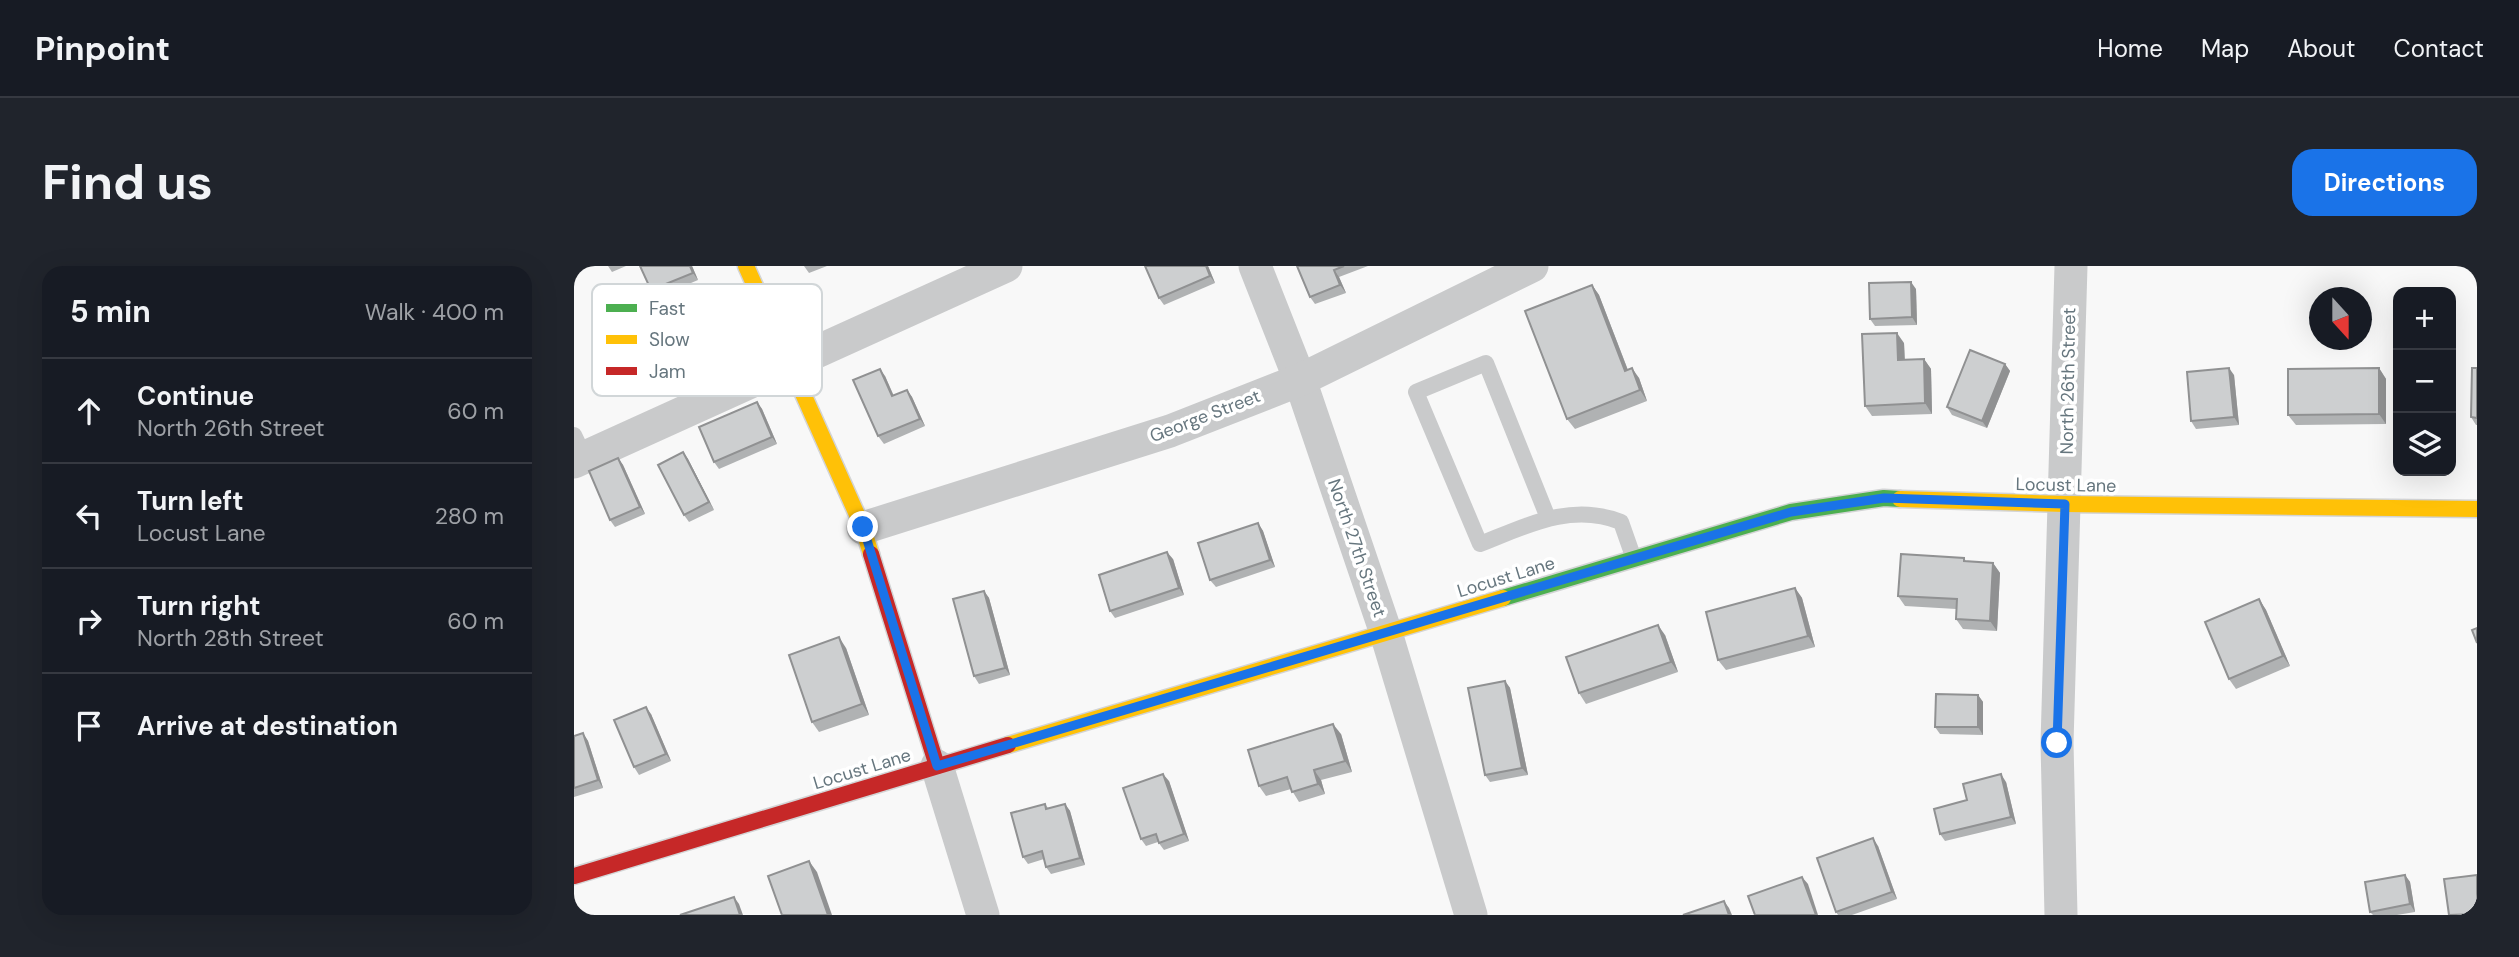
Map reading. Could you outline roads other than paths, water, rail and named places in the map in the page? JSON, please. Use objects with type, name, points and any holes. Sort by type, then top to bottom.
[{"type":"street","points":[[747,266],[755,284]]},
{"type":"street","points":[[822,351],[1006,266]]},
{"type":"street","name":"North 27th Street","points":[[1255,266],[1300,380],[1386,633],[1471,915]]},
{"type":"street","name":"George Street","points":[[863,527],[1170,431],[1300,380],[1532,266]]},
{"type":"street","name":"North 26th Street","points":[[2062,915],[2057,743],[2071,266]]},
{"type":"street","points":[[578,451],[715,396]]},
{"type":"street","points":[[806,396],[863,527],[983,915]]},
{"type":"street","name":"Locust Lane","points":[[574,876],[1791,512],[1884,498],[2065,504],[2477,509]]},
{"type":"lane","points":[[1548,518],[1486,363],[1416,392],[1480,544],[1548,518],[1602,514],[1621,522],[1634,559]]}]
